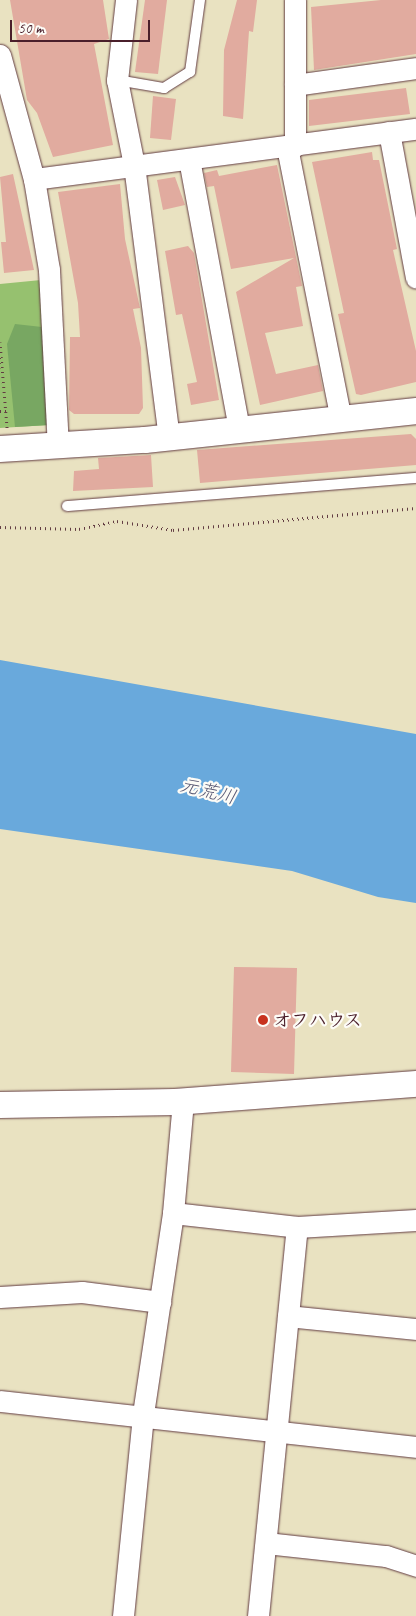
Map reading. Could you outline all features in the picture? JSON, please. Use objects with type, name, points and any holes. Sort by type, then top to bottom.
[{"type":"street","points":[[126,0],[117,80],[134,165],[169,437]]},
{"type":"street","points":[[295,0],[295,85],[291,147],[341,418]]},
{"type":"street","points":[[0,55],[34,179],[53,316],[58,446]]},
{"type":"street","points":[[295,85],[416,68]]},
{"type":"street","points":[[34,179],[134,165],[291,147],[416,129]]},
{"type":"street","points":[[389,132],[416,278]]},
{"type":"street","points":[[189,159],[238,430]]},
{"type":"street","points":[[4,448],[58,446],[169,437],[416,411]]},
{"type":"street","points":[[0,1104],[183,1101],[416,1084]]},
{"type":"street","points":[[123,1616],[143,1414],[173,1213],[183,1101]]},
{"type":"street","points":[[173,1213],[297,1227],[416,1220]]},
{"type":"street","points":[[258,1616],[297,1227]]},
{"type":"street","points":[[0,1297],[82,1292],[160,1302]]},
{"type":"street","points":[[288,1316],[416,1329]]},
{"type":"street","points":[[0,1401],[143,1414],[416,1447]]},
{"type":"street","points":[[266,1543],[386,1556],[416,1566]]},
{"type":"lane","points":[[117,80],[164,88],[190,72],[200,0]]},
{"type":"lane","points":[[67,506],[416,478]]},
{"type":"path","points":[[0,342],[6,412],[4,448]]},
{"type":"path","points":[[0,411],[6,412]]},
{"type":"path","points":[[0,526],[79,529],[117,521],[173,530],[416,508]]},
{"type":"green space","points":[[41,280],[49,425],[0,428],[0,284]]},
{"type":"green space","points":[[15,324],[42,327],[49,425],[15,427],[7,344]]},
{"type":"water","name":"元荒川","points":[[0,660],[416,734],[416,903],[378,897],[292,871],[0,829]]},
{"type":"building","points":[[10,0],[103,0],[109,39],[94,44],[113,145],[53,157],[37,113],[27,100]]},
{"type":"building","points":[[145,0],[167,0],[158,74],[135,72]]},
{"type":"building","points":[[237,0],[257,0],[253,32],[249,31],[243,119],[223,116],[224,50]]},
{"type":"building","points":[[381,0],[416,0],[416,54],[314,70],[311,7]]},
{"type":"building","points":[[406,88],[410,114],[309,126],[309,100]]},
{"type":"building","points":[[153,96],[176,99],[171,140],[150,138]]},
{"type":"building","points":[[372,152],[373,160],[379,160],[397,249],[393,250],[416,351],[416,382],[361,395],[356,394],[338,314],[344,313],[312,162]]},
{"type":"building","points":[[277,165],[302,286],[296,287],[303,326],[265,333],[276,374],[318,365],[323,391],[260,405],[236,292],[294,258],[231,269],[214,186],[207,187],[204,173],[217,170],[219,176]]},
{"type":"building","points":[[13,174],[34,270],[4,273],[1,242],[6,242],[0,177]]},
{"type":"building","points":[[175,177],[185,205],[163,210],[157,180]]},
{"type":"building","points":[[120,184],[125,239],[140,308],[133,309],[141,348],[143,408],[139,414],[74,414],[69,410],[70,337],[80,337],[78,303],[58,192]]},
{"type":"building","points":[[188,246],[194,253],[219,400],[191,405],[187,384],[197,382],[182,314],[176,315],[165,251]]},
{"type":"building","points":[[411,434],[416,439],[416,465],[200,483],[197,450]]},
{"type":"building","points":[[151,455],[153,487],[73,491],[74,471],[99,469],[98,458]]},
{"type":"building","points":[[234,967],[297,968],[294,1074],[231,1072]]},
{"type":"place","name":"オフハウス","points":[[263,1020]]}]
